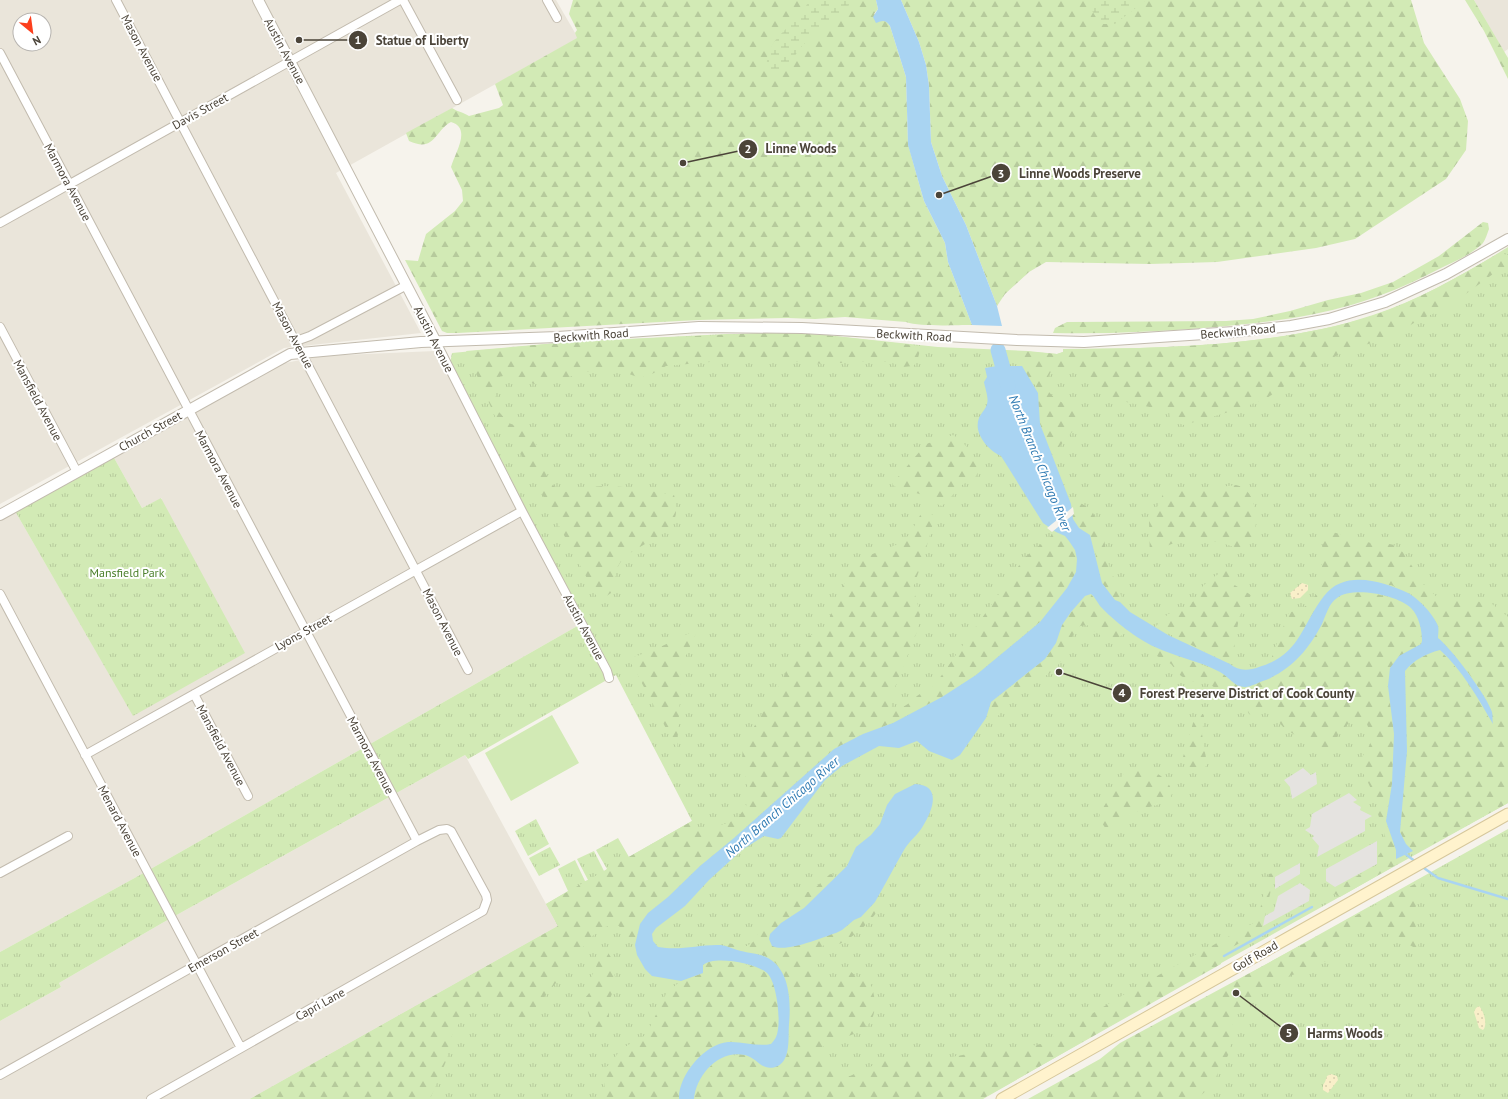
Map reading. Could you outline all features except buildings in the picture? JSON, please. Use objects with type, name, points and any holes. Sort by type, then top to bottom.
[{"type":"main road","name":"Golf Road","points":[[1002,1099],[1427,858],[1508,814]]},
{"type":"street","name":"Mason Avenue","points":[[116,0],[468,670]]},
{"type":"street","name":"Austin Avenue","points":[[258,0],[407,285],[522,511],[607,671],[609,678]]},
{"type":"street","name":"Davis Street","points":[[0,224],[400,0]]},
{"type":"street","points":[[404,0],[457,100]]},
{"type":"street","points":[[547,0],[557,18]]},
{"type":"street","name":"Marmora Avenue","points":[[0,53],[417,841]]},
{"type":"street","name":"Beckwith Road","points":[[302,352],[436,342],[558,337],[699,328],[802,328],[966,338],[1084,342],[1234,332],[1291,326],[1329,319],[1359,311],[1412,291],[1446,274],[1508,239]]},
{"type":"street","points":[[296,341],[310,336],[407,285]]},
{"type":"street","name":"Mansfield Avenue","points":[[0,327],[77,472]]},
{"type":"street","name":"Church Street","points":[[0,515],[290,354],[302,352]]},
{"type":"street","name":"Lyons Street","points":[[85,755],[522,511]]},
{"type":"street","name":"Menard Avenue","points":[[0,594],[241,1048]]},
{"type":"street","name":"Mansfield Avenue","points":[[194,694],[248,796]]},
{"type":"street","name":"Emerson Street","points":[[0,1075],[439,830],[447,828],[454,836],[486,895],[486,906]]},
{"type":"street","points":[[1,870],[68,836]]},
{"type":"street","name":"Capri Lane","points":[[151,1099],[471,919],[483,911],[486,906]]},
{"type":"shaded area","points":[[0,0],[556,0],[578,38],[336,173],[421,333],[284,348],[0,504]]},
{"type":"shaded area","points":[[1474,0],[1508,0],[1508,49],[1504,52]]},
{"type":"shaded area","points":[[435,351],[579,625],[140,875],[0,952],[0,520],[15,511],[133,715],[162,498],[142,508],[113,456],[280,364],[321,356]]},
{"type":"shaded area","points":[[465,755],[558,926],[250,1099],[0,1099],[0,1021],[61,987],[59,983],[164,922]]},
{"type":"shaded area","points":[[1303,768],[1311,775],[1316,772],[1317,784],[1292,799],[1290,787],[1284,780]]},
{"type":"shaded area","points":[[1349,793],[1357,800],[1353,802],[1361,807],[1360,810],[1372,816],[1365,820],[1365,831],[1317,857],[1319,846],[1312,838],[1314,836],[1305,830],[1310,827],[1312,814]]},
{"type":"shaded area","points":[[1377,841],[1377,864],[1335,887],[1326,881],[1326,869]]},
{"type":"shaded area","points":[[1300,863],[1300,874],[1275,889],[1275,877]]},
{"type":"shaded area","points":[[1300,883],[1310,890],[1309,901],[1263,926],[1265,916],[1274,911],[1278,896]]},
{"type":"green space","points":[[573,0],[876,0],[878,9],[874,14],[887,22],[890,26],[906,77],[908,144],[924,201],[945,243],[948,262],[972,325],[912,324],[906,322],[845,317],[815,319],[788,318],[698,320],[457,333],[447,333],[442,331],[405,260],[418,261],[426,234],[455,211],[463,201],[462,190],[451,167],[461,135],[457,125],[451,122],[434,139],[424,144],[409,141],[406,133],[452,108],[469,116],[499,108],[503,105],[495,84],[577,38],[575,33],[577,30],[569,14]]},
{"type":"green space","points":[[809,0],[851,0],[848,8],[843,14],[804,44],[785,68],[778,71],[767,69],[767,59],[773,44],[795,20]]},
{"type":"green space","points":[[901,0],[1411,0],[1424,43],[1460,99],[1468,121],[1466,150],[1446,179],[1355,239],[1316,248],[1217,262],[1150,264],[1046,262],[1029,272],[1005,294],[997,306],[966,225],[942,176],[931,142],[929,86],[926,65],[919,42]]},
{"type":"green space","points":[[1089,0],[1146,0],[1115,24],[1100,24],[1091,9]]},
{"type":"green space","points":[[1465,0],[1474,0],[1508,58],[1508,79],[1484,31]]},
{"type":"green space","points":[[1483,222],[1488,223],[1489,229],[1487,235],[1482,244],[1471,253],[1408,284],[1379,296],[1351,305],[1295,318],[1236,325],[1147,332],[1053,333],[1055,328],[1067,322],[1226,321],[1253,319],[1361,293],[1393,282],[1439,256]]},
{"type":"green space","points":[[1508,247],[1508,803],[1171,991],[983,1099],[250,1099],[558,926],[546,904],[568,891],[558,869],[575,860],[585,881],[588,880],[577,859],[594,851],[604,871],[607,869],[596,850],[618,838],[629,857],[692,821],[616,675],[612,677],[450,364],[452,353],[569,342],[727,334],[825,335],[938,347],[1028,351],[1057,354],[1063,352],[1063,349],[1139,348],[1220,344],[1299,333],[1337,325],[1391,309],[1425,294],[1476,267]]},
{"type":"green space","points":[[1499,253],[1508,255],[1508,269],[1497,271],[1448,307],[1419,320],[1381,341],[1351,348],[1312,367],[1267,398],[1239,409],[1184,425],[1175,422],[1170,417],[1169,411],[1129,403],[1106,395],[1086,380],[1077,368],[1053,369],[1048,378],[1047,386],[1049,392],[1080,415],[1079,424],[1052,455],[1040,424],[1035,385],[1024,372],[1020,361],[1021,351],[1057,354],[1063,352],[1063,349],[1140,348],[1219,344],[1297,334],[1335,326],[1372,316],[1421,296],[1453,280]]},
{"type":"green space","points":[[781,332],[825,335],[921,346],[917,362],[913,366],[903,367],[890,362],[873,361],[823,364],[754,358],[666,366],[652,374],[640,378],[621,371],[607,369],[586,372],[543,384],[534,384],[524,378],[510,375],[497,377],[493,386],[499,412],[509,423],[532,434],[548,476],[551,482],[559,490],[567,492],[590,487],[611,486],[674,495],[676,510],[674,521],[668,529],[659,536],[629,554],[620,563],[611,593],[599,601],[515,443],[498,423],[466,351],[569,342]]},
{"type":"green space","points":[[953,435],[958,438],[969,450],[979,471],[975,477],[962,485],[942,506],[918,493],[899,489],[892,484],[926,444]]},
{"type":"green space","name":"Mansfield Park","points":[[113,456],[142,508],[161,498],[245,653],[133,716],[15,511]]},
{"type":"green space","points":[[1236,485],[1249,493],[1252,500],[1256,525],[1255,541],[1244,547],[1236,547],[1209,540],[1185,540],[1170,544],[1156,551],[1153,562],[1150,561],[1149,518],[1160,503],[1164,490],[1172,488],[1220,487]]},
{"type":"green space","points":[[1068,496],[1089,508],[1093,513],[1103,534],[1109,566],[1122,598],[1120,602],[1115,600],[1102,583],[1095,552],[1073,519]]},
{"type":"green space","points":[[927,507],[930,510],[934,520],[922,563],[913,587],[920,614],[918,629],[890,700],[892,707],[903,707],[934,686],[1025,557],[1056,532],[1065,536],[1075,550],[1077,559],[1076,572],[1067,588],[1040,622],[976,675],[942,697],[893,723],[863,734],[834,749],[734,838],[700,866],[668,897],[648,913],[640,924],[635,945],[624,934],[619,926],[603,928],[589,940],[563,975],[525,1020],[522,1020],[495,998],[486,997],[476,1001],[463,1015],[451,1038],[447,1059],[430,1099],[250,1099],[558,926],[546,904],[692,821],[697,827],[709,828],[728,823],[738,817],[746,807],[748,791],[742,759],[743,745],[783,679],[791,658],[807,637],[825,628],[851,568],[870,555],[901,543],[910,534],[924,508]]},
{"type":"green space","points":[[1329,531],[1371,543],[1385,543],[1394,545],[1404,553],[1423,584],[1441,601],[1476,601],[1492,604],[1508,617],[1508,803],[1417,853],[1406,844],[1400,832],[1407,751],[1405,672],[1420,658],[1439,650],[1462,675],[1492,723],[1492,712],[1483,694],[1468,672],[1438,638],[1438,626],[1423,604],[1411,594],[1391,585],[1325,594],[1299,639],[1286,654],[1270,662],[1289,612],[1300,610],[1313,599],[1318,590],[1321,581],[1323,544],[1325,536]]},
{"type":"green space","points":[[1237,569],[1228,581],[1251,595],[1239,617],[1233,656],[1230,664],[1155,627],[1168,614],[1183,609],[1191,604],[1203,586],[1212,578],[1224,571]]},
{"type":"green space","points":[[1353,592],[1390,597],[1409,608],[1416,616],[1420,627],[1422,641],[1388,686],[1394,734],[1392,784],[1386,821],[1396,850],[1396,859],[1401,862],[1340,897],[1330,891],[1377,865],[1378,856],[1386,846],[1386,839],[1378,814],[1377,801],[1359,764],[1371,741],[1371,736],[1366,722],[1353,718],[1325,751],[1320,751],[1284,728],[1277,720],[1272,705],[1259,709],[1262,721],[1249,714],[1239,693],[1231,689],[1217,689],[1209,684],[1191,681],[1181,676],[1171,664],[1157,656],[1153,651],[1155,647],[1221,672],[1238,686],[1245,687],[1253,685],[1269,678],[1322,624],[1336,598]]},
{"type":"green space","points":[[1091,594],[1100,606],[1124,628],[1125,632],[1116,638],[1111,639],[1106,638],[1087,625],[1080,626],[1073,635],[1064,658],[1051,672],[1010,701],[998,716],[992,719],[986,718],[991,702],[1045,659],[1056,643],[1062,625],[1071,612],[1085,596]]},
{"type":"green space","points":[[579,625],[604,675],[605,681],[468,759],[465,755],[164,922],[59,983],[61,987],[0,1021],[0,952],[140,875]]},
{"type":"green space","points":[[698,629],[682,664],[677,749],[629,659],[658,648]]},
{"type":"green space","points":[[1200,714],[1203,714],[1204,716],[1202,734],[1207,764],[1204,769],[1195,772],[1188,768],[1183,757],[1193,723]]},
{"type":"green space","points":[[552,715],[579,763],[511,801],[485,753]]},
{"type":"green space","points":[[1137,769],[1160,775],[1167,782],[1171,789],[1172,795],[1169,799],[1158,805],[1136,812],[1113,832],[1109,833],[1099,819],[1100,813],[1124,773]]},
{"type":"green space","points":[[536,819],[549,844],[528,856],[515,831]]},
{"type":"green space","points":[[1508,829],[1508,1099],[1042,1099],[1238,987],[1236,981]]},
{"type":"green space","points":[[550,847],[560,865],[539,876],[529,858]]},
{"type":"green space","points":[[1273,873],[1274,877],[1262,928],[1259,932],[1222,953],[1221,964],[982,1099],[694,1099],[697,1084],[700,1078],[709,1067],[715,1063],[735,1055],[742,1055],[751,1058],[762,1067],[786,1058],[790,1033],[790,1003],[784,976],[777,965],[767,957],[757,953],[734,949],[723,945],[725,942],[740,946],[747,946],[753,942],[758,933],[793,895],[812,891],[829,875],[832,874],[834,877],[813,900],[770,934],[801,945],[842,930],[854,920],[861,917],[875,902],[879,901],[879,906],[876,912],[865,926],[839,944],[824,946],[816,950],[813,954],[811,964],[814,974],[821,982],[831,982],[850,971],[857,977],[868,980],[870,983],[875,1006],[873,1016],[869,1024],[855,1034],[837,1040],[820,1049],[819,1056],[839,1076],[850,1076],[883,1061],[902,1057],[942,1059],[993,1049],[1026,1047],[1041,1044],[1135,988],[1257,921],[1269,874]]},
{"type":"green space","points":[[1422,880],[1414,914],[1419,950],[1377,928],[1359,929],[1326,961],[1309,970],[1292,975],[1266,987],[1237,1011],[1231,1030],[1230,1052],[1210,1087],[1197,1099],[1028,1099],[1100,1059],[1120,1043]]},
{"type":"green space","points":[[607,951],[612,959],[616,984],[609,1001],[609,1030],[604,1035],[599,1035],[593,1029],[585,998],[590,992],[590,980],[596,967],[598,957]]},
{"type":"green space","points":[[718,960],[754,967],[763,971],[770,977],[775,986],[778,1012],[776,1033],[771,1044],[764,1046],[726,1042],[679,1093],[679,1099],[604,1099],[605,1087],[602,1071],[611,1063],[621,1049],[646,1035],[667,992],[681,981],[703,973],[703,965],[708,962]]},
{"type":"sand","points":[[1302,583],[1308,585],[1308,590],[1300,598],[1292,599],[1290,593]]},
{"type":"sand","points":[[1479,1006],[1485,1018],[1483,1030],[1479,1028],[1474,1012]]},
{"type":"sand","points":[[1331,1074],[1337,1076],[1338,1080],[1328,1093],[1323,1090],[1323,1085],[1327,1076]]},
{"type":"water","points":[[876,0],[901,0],[919,42],[926,65],[929,86],[931,142],[942,176],[966,225],[997,306],[1002,326],[972,325],[948,262],[945,243],[924,201],[908,145],[906,77],[890,26],[884,21],[876,23],[873,17],[878,9]]},
{"type":"water","points":[[997,366],[1022,366],[1038,393],[1040,424],[1071,504],[1073,519],[1079,528],[1090,535],[1102,583],[1115,600],[1120,602],[1130,612],[1168,635],[1236,668],[1247,670],[1273,662],[1292,647],[1316,607],[1332,588],[1342,582],[1353,580],[1364,580],[1387,585],[1412,595],[1429,612],[1438,626],[1438,638],[1444,643],[1468,673],[1489,705],[1492,712],[1493,724],[1462,675],[1440,650],[1429,653],[1420,658],[1405,671],[1407,751],[1400,832],[1406,844],[1413,851],[1396,859],[1396,850],[1386,821],[1392,784],[1394,734],[1388,686],[1390,668],[1399,656],[1421,644],[1422,641],[1420,623],[1411,608],[1396,599],[1386,596],[1364,592],[1344,594],[1334,600],[1311,642],[1292,664],[1266,680],[1251,686],[1242,687],[1235,684],[1223,674],[1212,668],[1148,644],[1112,618],[1091,594],[1085,596],[1062,625],[1056,643],[1045,659],[991,702],[986,718],[960,755],[952,760],[929,751],[917,741],[899,748],[879,746],[842,766],[825,780],[781,838],[778,839],[764,836],[742,850],[709,880],[685,906],[656,928],[652,934],[653,941],[658,947],[683,948],[705,945],[721,945],[768,958],[781,970],[788,987],[790,1015],[788,1047],[782,1063],[773,1068],[768,1068],[745,1055],[735,1054],[726,1056],[710,1066],[704,1073],[699,1081],[694,1099],[679,1099],[680,1090],[688,1071],[702,1055],[710,1049],[719,1044],[728,1042],[760,1045],[771,1044],[778,1031],[778,1004],[774,986],[768,974],[763,970],[746,964],[726,961],[709,962],[703,965],[703,973],[681,981],[652,976],[645,969],[637,955],[635,945],[640,924],[648,913],[668,897],[700,866],[734,838],[834,749],[863,734],[893,723],[942,697],[976,675],[1040,622],[1067,588],[1076,572],[1077,559],[1075,550],[1069,541],[1065,536],[1043,523],[1001,456],[991,450],[980,435],[978,429],[979,418],[986,408],[987,402],[984,382],[987,377],[985,368]]},
{"type":"water","points":[[915,784],[924,785],[932,794],[933,799],[930,813],[921,829],[904,850],[875,902],[861,917],[854,920],[836,933],[786,948],[772,946],[769,939],[770,934],[781,923],[804,908],[847,866],[856,847],[871,835],[880,824],[887,805],[895,794]]},
{"type":"pier","points":[[1073,507],[1074,514],[1052,532],[1047,528]]},
{"type":"waterway","name":"North Branch Chicago River","points":[[998,350],[1008,386]]},
{"type":"waterway","points":[[1404,853],[1416,862]]},
{"type":"waterway","points":[[1421,866],[1438,878],[1508,899]]},
{"type":"waterway","points":[[1224,956],[1312,907]]},
{"type":"place","name":"Statue of Liberty","points":[[299,40]]},
{"type":"place","name":"Linne Woods","points":[[683,163]]},
{"type":"place","name":"Linne Woods Preserve","points":[[939,195]]},
{"type":"place","name":"Forest Preserve District of Cook County","points":[[1059,672]]},
{"type":"place","name":"Harms Woods","points":[[1236,993]]}]
